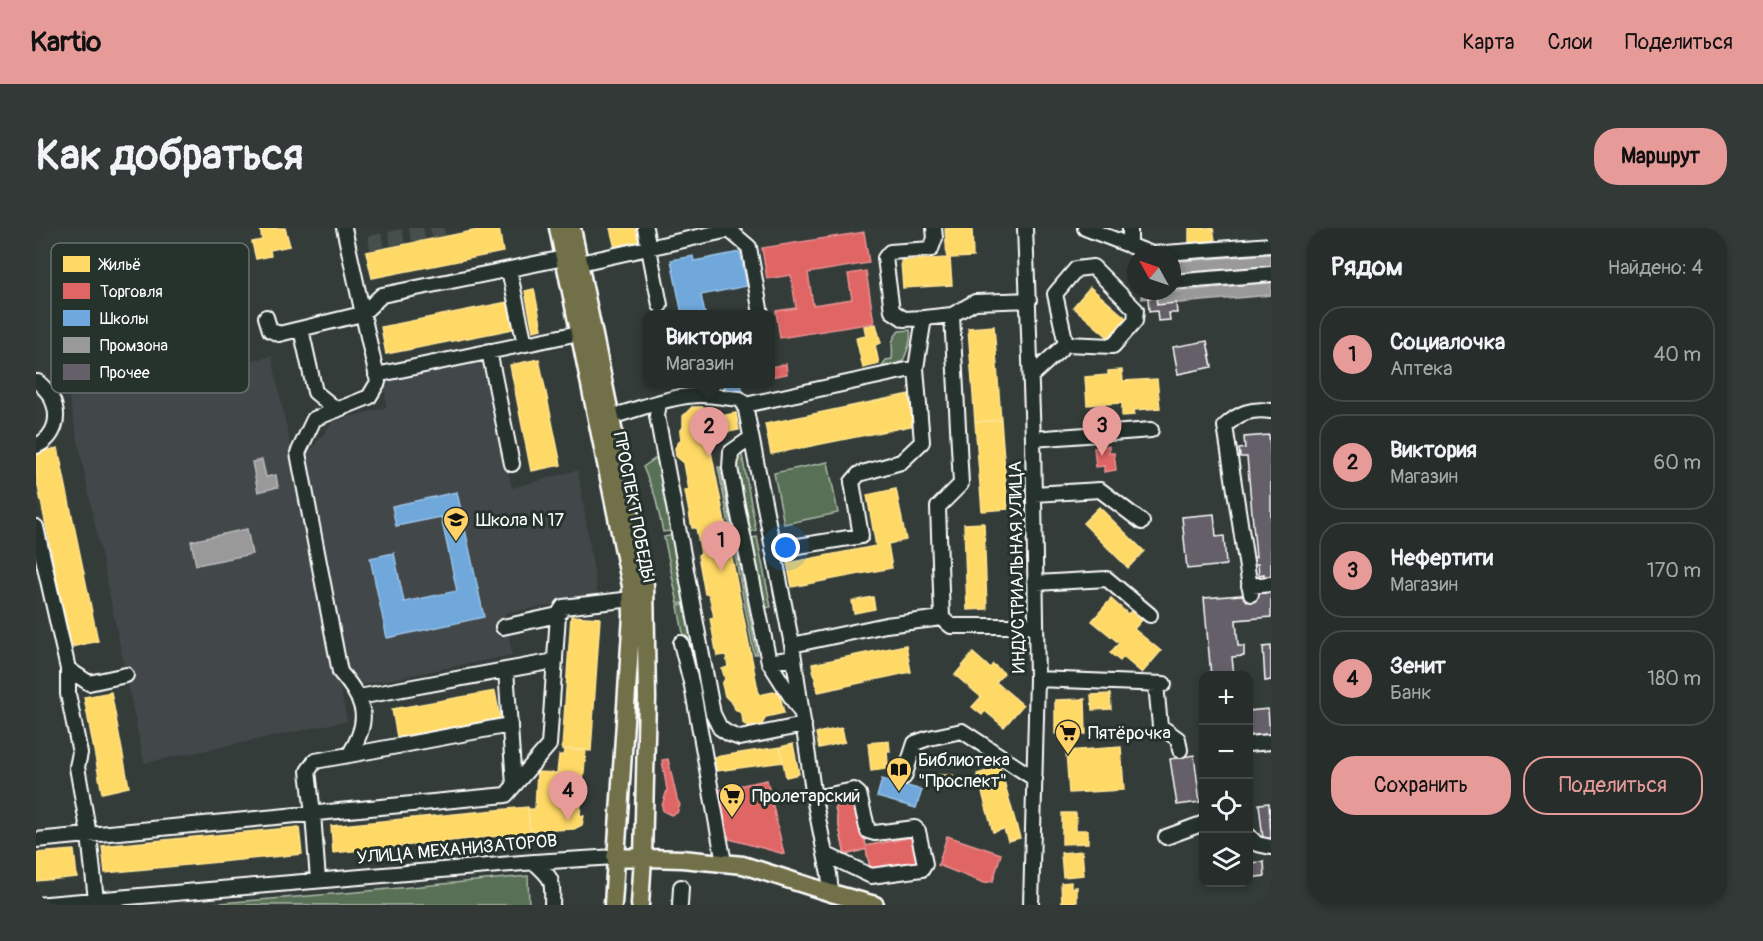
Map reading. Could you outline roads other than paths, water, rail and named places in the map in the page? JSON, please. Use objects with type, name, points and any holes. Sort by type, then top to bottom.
[{"type":"main road","name":"ПРОСПЕКТ ПОБЕДЫ","points":[[558,228],[572,260],[620,418],[645,585],[647,698],[640,905]]},
{"type":"main road","name":"ПРОСПЕКТ ПОБЕДЫ","points":[[572,228],[572,260],[579,333],[632,598],[613,905]]},
{"type":"main road","name":"УЛИЦА МЕХАНИЗАТОРОВ","points":[[615,857],[743,865],[875,905]]},
{"type":"street","points":[[344,228],[378,382],[369,397],[314,419],[298,453],[340,672],[359,697],[363,712],[362,728],[349,754]]},
{"type":"street","points":[[645,228],[660,305]]},
{"type":"street","points":[[934,228],[935,238],[930,249],[890,252],[885,258],[892,311],[904,319],[924,318],[952,315],[975,302],[1029,300]]},
{"type":"street","name":"ИНДУСТРИАЛЬНАЯ УЛИЦА","points":[[1025,228],[1033,439],[1037,679],[1031,905]]},
{"type":"street","points":[[1085,228],[1130,246],[1130,228]]},
{"type":"street","points":[[266,317],[270,330],[279,334],[362,314],[382,295],[509,270],[649,248],[729,230],[749,247],[760,310]]},
{"type":"street","points":[[1181,252],[1271,245]]},
{"type":"street","points":[[1031,376],[1066,344],[1113,346],[1135,321],[1137,310],[1093,267],[1076,269],[1054,294],[1066,344]]},
{"type":"street","points":[[509,270],[525,344]]},
{"type":"street","points":[[1181,281],[1271,274]]},
{"type":"street","points":[[952,315],[961,484],[938,507],[942,618],[951,626],[1036,626]]},
{"type":"street","points":[[773,550],[861,536],[852,482],[855,477],[901,462],[922,442],[916,368],[924,318]]},
{"type":"street","points":[[301,329],[315,392],[337,410]]},
{"type":"street","points":[[376,375],[579,333]]},
{"type":"street","points":[[489,351],[512,464]]},
{"type":"street","points":[[745,405],[916,368]]},
{"type":"street","points":[[36,382],[51,396],[56,412],[54,429],[46,441],[36,446]]},
{"type":"street","points":[[620,418],[671,398],[702,395],[740,399],[745,405],[793,652],[814,798],[831,893]]},
{"type":"street","points":[[659,403],[657,416],[713,714],[720,728],[740,738],[803,719]]},
{"type":"street","points":[[1271,411],[1261,409],[1238,414],[1225,426],[1250,590],[1271,584]]},
{"type":"street","points":[[1033,439],[1151,430]]},
{"type":"street","points":[[751,438],[731,452],[730,468],[769,662],[803,719]]},
{"type":"street","points":[[1034,494],[1100,490],[1142,522]]},
{"type":"street","points":[[36,527],[68,669],[68,694],[80,753],[77,768],[89,835],[96,900]]},
{"type":"street","points":[[1036,583],[1107,579],[1150,615]]},
{"type":"street","points":[[36,840],[506,795],[549,745],[558,615],[563,607],[632,598]]},
{"type":"street","points":[[503,627],[558,615]]},
{"type":"street","points":[[769,662],[793,652],[886,625],[942,618]]},
{"type":"street","points":[[681,643],[690,678],[723,863]]},
{"type":"street","points":[[359,697],[555,661]]},
{"type":"street","points":[[68,669],[89,683],[126,675]]},
{"type":"street","points":[[506,670],[514,785]]},
{"type":"street","points":[[690,678],[706,677]]},
{"type":"street","points":[[1037,679],[1160,684],[1160,726],[1178,739],[1180,750]]},
{"type":"street","points":[[904,777],[915,742],[963,724],[1035,778]]},
{"type":"street","points":[[318,880],[308,771],[315,760],[510,726]]},
{"type":"street","points":[[1253,744],[1271,742]]},
{"type":"street","points":[[814,798],[854,790],[859,794],[868,831],[875,833],[915,828],[918,831],[925,864],[922,869],[871,876],[825,854]]},
{"type":"street","points":[[1166,837],[1199,825]]},
{"type":"street","points":[[1253,839],[1271,847]]},
{"type":"street","name":"УЛИЦА МЕХАНИЗАТОРОВ","points":[[36,905],[534,861],[615,857]]},
{"type":"street","points":[[534,861],[546,872],[553,884],[552,905]]},
{"type":"street","points":[[680,905],[681,887]]},
{"type":"tunnel","points":[[369,243],[444,228]]},
{"type":"place","name":"Нефертити","points":[[1102,456]]},
{"type":"place","name":"Виктория","points":[[709,457]]},
{"type":"place","name":"Школа N 17","points":[[456,543]]},
{"type":"place","name":"Социалочка","points":[[721,571]]},
{"type":"place","name":"Пятёрочка","points":[[1068,756]]},
{"type":"place","name":"Библиотека \"Проспект\"","points":[[899,793]]},
{"type":"place","name":"Пролетарский","points":[[732,819]]},
{"type":"place","name":"Зенит","points":[[568,821]]}]
